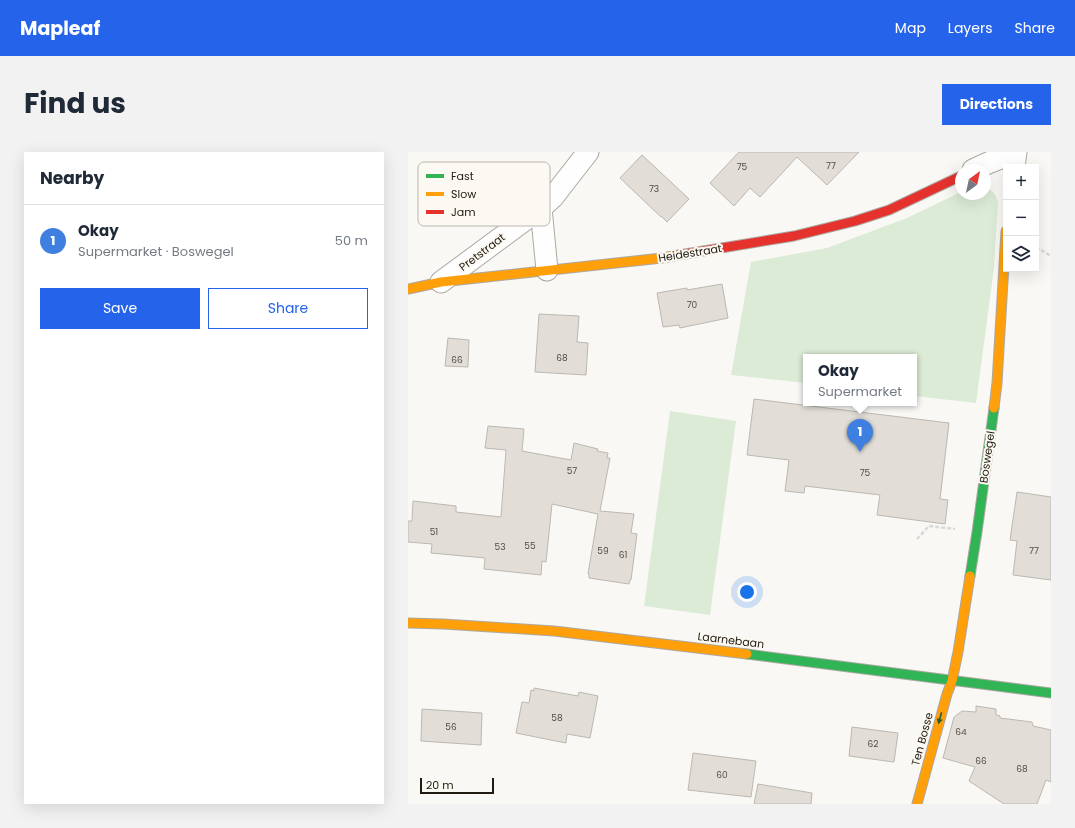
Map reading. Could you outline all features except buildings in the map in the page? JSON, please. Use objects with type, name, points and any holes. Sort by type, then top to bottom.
[{"type":"street","name":"Pretstraat","points":[[550,200],[588,152]]},
{"type":"street","points":[[986,164],[1016,152],[1014,164]]},
{"type":"street","name":"Heidestraat","points":[[408,289],[441,282],[662,258],[794,236],[855,222],[888,210],[955,179]]},
{"type":"street","name":"Pretstraat","points":[[441,282],[517,226]]},
{"type":"street","points":[[543,226],[547,270]]},
{"type":"street","name":"Boswegel","points":[[952,681],[977,532],[997,383],[1006,236]]},
{"type":"street","name":"Laarnebaan","points":[[408,623],[554,631],[1051,693]]},
{"type":"street","name":"Ten Bosse","points":[[917,804],[947,694],[952,681]]},
{"type":"path","points":[[1039,249],[1051,256]]},
{"type":"path","points":[[917,538],[929,526],[977,532]]},
{"type":"green space","points":[[991,190],[996,197],[998,203],[994,268],[976,403],[917,396],[917,354],[803,354],[803,383],[731,375],[751,262],[827,248],[907,218],[955,195],[955,200],[991,200]]},
{"type":"green space","points":[[670,411],[736,421],[710,615],[644,606]]},
{"type":"traffic: fast","points":[[970,576],[994,408]]},
{"type":"traffic: fast","points":[[747,654],[1051,693]]},
{"type":"traffic: slow","points":[[994,408],[997,383],[1006,236]]},
{"type":"traffic: slow","points":[[408,289],[441,282],[679,255]]},
{"type":"traffic: slow","points":[[917,804],[947,694],[952,681],[970,576]]},
{"type":"traffic: slow","points":[[408,623],[554,631],[747,654]]},
{"type":"traffic: jam","points":[[679,255],[794,236],[855,221],[889,210],[955,179]]},
{"type":"place","name":"Okay","points":[[860,452]]}]
